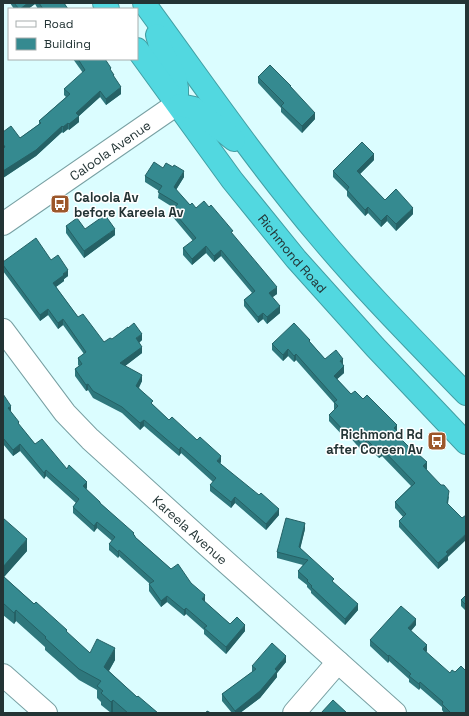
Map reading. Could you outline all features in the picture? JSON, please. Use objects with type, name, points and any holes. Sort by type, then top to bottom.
[{"type":"highway","points":[[147,6],[161,49],[175,76],[177,104],[194,108],[259,161]]},
{"type":"highway","points":[[147,6],[259,161],[320,237],[375,298],[466,394]]},
{"type":"highway","name":"Richmond Road","points":[[138,50],[232,180],[296,259],[375,347],[466,443]]},
{"type":"street","name":"Caloola Avenue","points":[[3,224],[177,104]]},
{"type":"street","name":"Kareela Avenue","points":[[3,330],[64,413],[90,439],[395,713]]},
{"type":"street","points":[[294,713],[338,662]]},
{"type":"street","points":[[3,675],[46,713]]},
{"type":"building","points":[[14,3],[28,3],[21,8],[18,8]]},
{"type":"building","points":[[39,3],[64,3],[67,8],[42,8]]},
{"type":"building","points":[[79,60],[106,60],[121,87],[106,99],[100,91],[76,113],[79,116],[69,124],[68,123],[63,127],[62,126],[36,150],[3,171],[3,148],[5,147],[3,144],[3,132],[11,126],[20,138],[41,123],[39,121],[70,94],[64,89],[85,70]]},
{"type":"building","points":[[270,65],[315,113],[302,126],[281,106],[284,103],[258,77]]},
{"type":"building","points":[[362,142],[374,154],[357,171],[385,200],[396,189],[413,208],[396,224],[387,215],[381,221],[368,207],[365,210],[347,190],[349,187],[333,171]]},
{"type":"building","points":[[154,162],[163,168],[166,163],[173,167],[174,165],[184,171],[174,187],[190,205],[192,203],[196,208],[204,201],[209,207],[211,205],[233,231],[231,232],[277,287],[269,293],[280,306],[267,317],[263,313],[258,317],[244,300],[255,291],[221,250],[214,256],[206,246],[192,259],[183,248],[196,238],[172,210],[178,204],[158,192],[162,186],[145,176]]},
{"type":"building","points":[[105,215],[115,229],[84,251],[66,226],[77,218],[85,229]]},
{"type":"building","points":[[36,238],[51,260],[58,255],[68,270],[53,283],[78,317],[83,314],[104,342],[110,338],[112,339],[134,323],[142,334],[136,338],[142,347],[120,363],[142,375],[136,386],[153,401],[151,403],[169,420],[172,417],[197,440],[200,437],[221,456],[217,461],[259,495],[261,493],[279,509],[266,524],[235,497],[231,502],[210,485],[216,478],[181,447],[179,450],[144,420],[140,423],[122,407],[93,391],[88,384],[86,385],[75,369],[82,364],[78,358],[86,352],[63,319],[58,323],[48,309],[40,315],[3,265],[3,262]]},
{"type":"building","points":[[294,323],[325,359],[336,350],[343,359],[340,361],[344,366],[334,376],[351,394],[355,391],[363,399],[367,395],[397,425],[394,428],[399,433],[397,435],[417,455],[418,454],[427,462],[423,466],[441,485],[444,485],[449,491],[447,503],[462,518],[466,515],[466,534],[446,552],[448,554],[438,563],[399,521],[406,514],[395,502],[415,483],[382,449],[379,452],[367,440],[362,445],[348,429],[345,432],[329,415],[338,406],[334,402],[337,400],[296,354],[294,356],[288,349],[283,355],[272,344]]},
{"type":"building","points":[[3,394],[11,406],[8,408],[35,444],[42,439],[67,469],[69,465],[87,482],[83,486],[134,533],[133,534],[135,537],[171,569],[178,564],[191,583],[205,595],[202,599],[230,624],[237,617],[245,625],[226,647],[204,628],[207,626],[186,608],[184,610],[167,596],[161,601],[149,584],[154,581],[119,550],[118,552],[109,544],[115,537],[97,522],[94,526],[73,507],[79,499],[46,470],[44,473],[20,444],[13,450],[3,438]]},
{"type":"building","points":[[3,518],[27,539],[3,567]]},
{"type":"building","points":[[286,518],[305,523],[299,547],[334,579],[332,581],[358,604],[345,619],[311,587],[312,586],[307,581],[308,580],[298,571],[308,560],[277,552]]},
{"type":"building","points":[[3,576],[34,604],[36,602],[90,653],[97,639],[115,648],[104,667],[137,697],[138,696],[158,713],[128,713],[113,700],[111,702],[101,693],[103,691],[97,686],[101,681],[79,669],[16,610],[14,613],[3,603]]},
{"type":"building","points":[[466,595],[466,605],[461,600]]},
{"type":"building","points":[[401,606],[416,619],[408,628],[427,645],[423,649],[450,673],[452,670],[455,672],[461,666],[466,671],[466,713],[451,713],[442,704],[443,702],[420,682],[419,684],[409,676],[411,674],[370,640]]},
{"type":"building","points":[[272,643],[286,656],[275,669],[277,671],[260,691],[235,711],[222,694],[256,669],[252,666]]},
{"type":"building","points":[[333,700],[347,713],[321,713]]},
{"type":"place","name":"Caloola Av before Kareela Av","points":[[60,204]]},
{"type":"place","name":"Richmond Rd after Coreen Av","points":[[437,441]]}]
